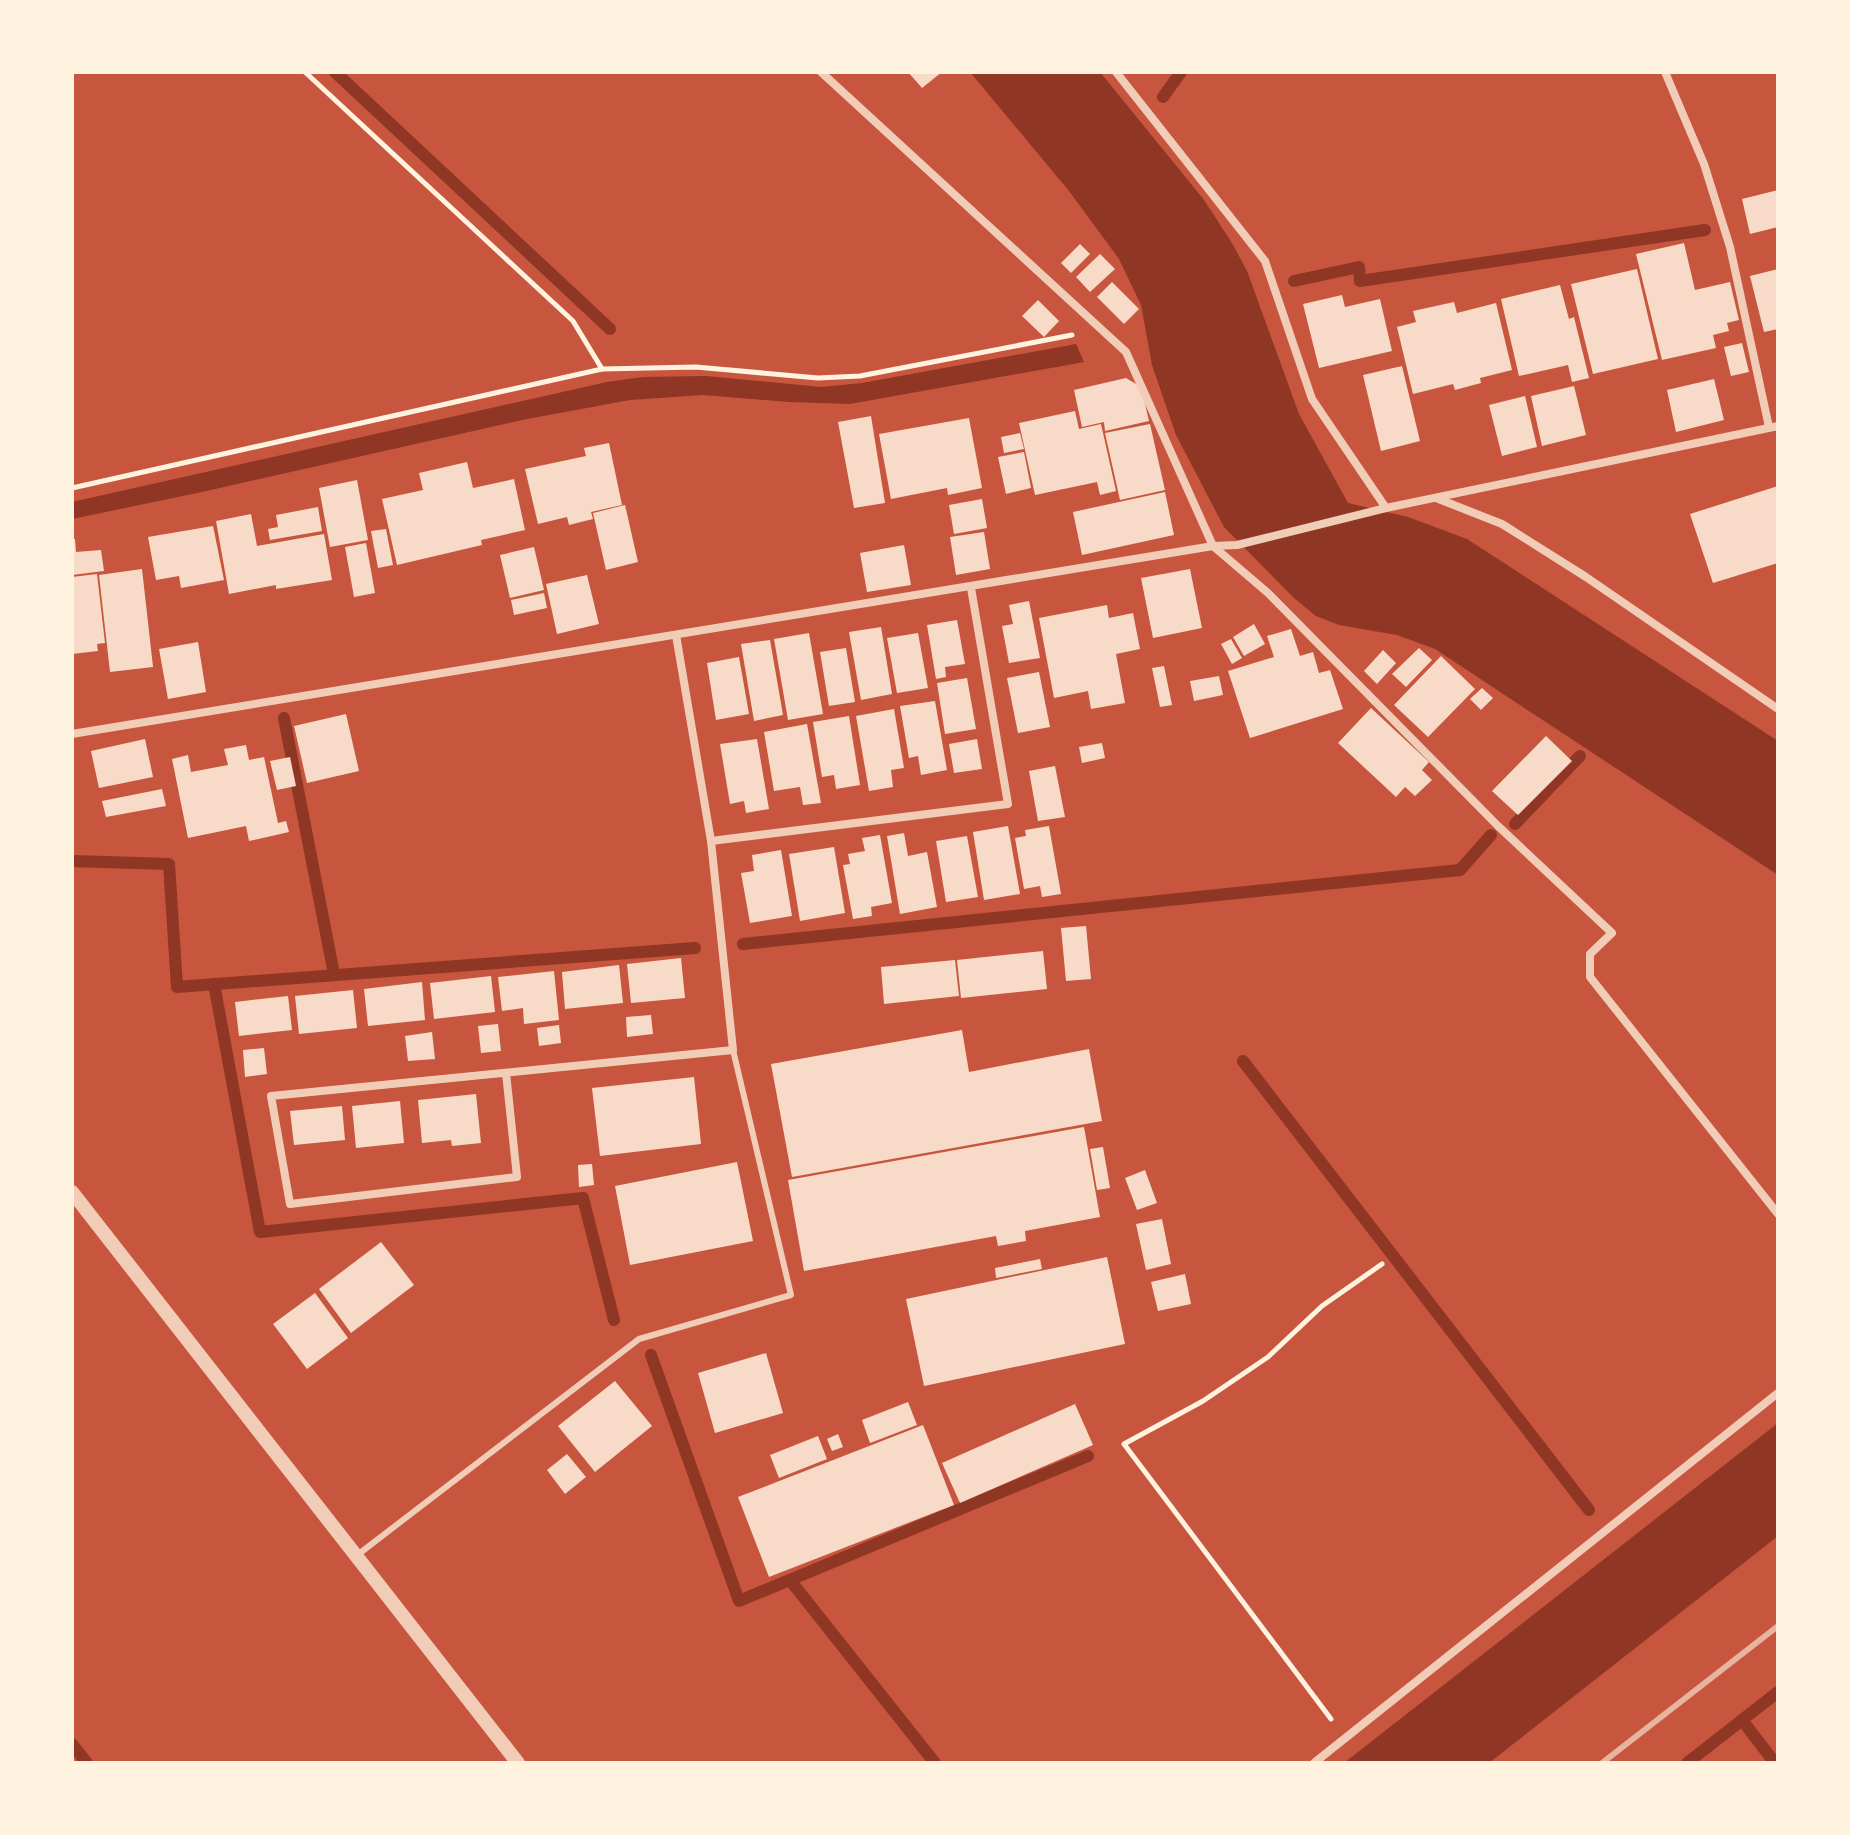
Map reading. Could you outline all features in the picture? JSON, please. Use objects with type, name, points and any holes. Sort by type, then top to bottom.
[{"type":"street","points":[[821,72],[1126,352],[1213,546],[1268,593],[1498,826],[1612,933],[1590,954],[1590,977],[1778,1214]]},
{"type":"street","points":[[1116,72],[1265,261],[1312,399],[1386,508]]},
{"type":"street","points":[[72,734],[1213,546],[1237,545],[1386,508],[1774,426],[1730,247],[1704,164],[1665,72]]},
{"type":"street","points":[[1436,498],[1502,524],[1586,577],[1778,709]]},
{"type":"street","points":[[711,841],[1008,804],[971,588]]},
{"type":"street","points":[[506,1073],[517,1177],[290,1204],[271,1096],[733,1050],[711,841],[676,635]]},
{"type":"street","points":[[72,1192],[518,1763]]},
{"type":"street","points":[[1314,1763],[1778,1393]]},
{"type":"lane","points":[[356,1556],[639,1339],[791,1295],[733,1050]]},
{"type":"path","points":[[305,72],[573,321],[602,369]]},
{"type":"path","points":[[72,488],[602,369],[696,367],[818,378],[860,376],[1101,329]]},
{"type":"path","points":[[1346,1739],[1124,1444],[1203,1401],[1255,1366],[1322,1306],[1382,1264]]},
{"type":"shaded area","points":[[970,72],[1100,72],[1204,200],[1232,243],[1247,271],[1299,414],[1348,503],[1408,517],[1467,539],[1778,741],[1778,875],[1435,649],[1397,635],[1339,625],[1316,616],[1294,598],[1224,527],[1176,435],[1152,365],[1141,305],[1119,259],[1069,191]]},
{"type":"shaded area","points":[[1076,344],[1084,362],[850,404],[703,395],[630,400],[522,420],[72,519],[72,502],[607,382],[643,377],[706,376],[821,387],[862,383]]},
{"type":"shaded area","points":[[1778,1423],[1778,1536],[1489,1763],[1344,1763]]},
{"type":"building","points":[[908,72],[942,72],[922,88]]},
{"type":"building","points":[[1778,190],[1778,227],[1750,234],[1742,199]]},
{"type":"building","points":[[1684,243],[1695,290],[1730,282],[1739,320],[1727,323],[1729,331],[1713,335],[1716,348],[1662,360],[1636,254]]},
{"type":"building","points":[[1080,244],[1090,254],[1071,273],[1061,263]]},
{"type":"building","points":[[1100,254],[1115,269],[1090,292],[1076,277]]},
{"type":"building","points":[[1637,269],[1658,359],[1593,374],[1571,284]]},
{"type":"building","points":[[1778,269],[1778,329],[1764,332],[1750,276]]},
{"type":"building","points":[[1112,282],[1139,309],[1124,324],[1097,297]]},
{"type":"building","points":[[1560,285],[1569,319],[1574,317],[1589,378],[1572,382],[1568,365],[1519,376],[1501,299]]},
{"type":"building","points":[[1342,295],[1345,307],[1380,299],[1392,351],[1319,368],[1303,304]]},
{"type":"building","points":[[1038,300],[1059,321],[1044,337],[1022,316]]},
{"type":"building","points":[[1454,302],[1457,313],[1496,303],[1512,370],[1480,378],[1481,383],[1455,390],[1453,384],[1413,394],[1397,327],[1416,322],[1413,311]]},
{"type":"building","points":[[1742,343],[1749,372],[1731,376],[1724,347]]},
{"type":"building","points":[[1402,366],[1420,441],[1381,451],[1363,375]]},
{"type":"building","points":[[1126,378],[1141,387],[1149,421],[1105,431],[1104,422],[1082,427],[1074,390]]},
{"type":"building","points":[[1714,379],[1724,420],[1676,432],[1667,390]]},
{"type":"building","points":[[1574,386],[1586,435],[1542,446],[1531,396]]},
{"type":"building","points":[[1525,396],[1537,447],[1502,456],[1489,405]]},
{"type":"building","points":[[1075,411],[1079,429],[1101,424],[1116,491],[1100,495],[1097,482],[1035,495],[1019,423]]},
{"type":"building","points":[[871,416],[885,503],[854,508],[838,422]]},
{"type":"building","points":[[969,418],[982,488],[948,495],[947,488],[891,499],[879,434]]},
{"type":"building","points":[[1150,424],[1165,490],[1120,500],[1105,433]]},
{"type":"building","points":[[1020,433],[1024,449],[1004,453],[1001,437]]},
{"type":"building","points":[[609,443],[622,505],[591,512],[593,519],[569,525],[567,517],[538,524],[525,469],[586,456],[584,448]]},
{"type":"building","points":[[1024,452],[1031,488],[1006,494],[998,457]]},
{"type":"building","points":[[467,462],[473,488],[514,479],[525,530],[481,540],[482,545],[397,565],[382,499],[423,490],[419,473]]},
{"type":"building","points":[[357,480],[368,540],[330,547],[319,488]]},
{"type":"building","points":[[1778,486],[1778,563],[1713,583],[1690,514]]},
{"type":"building","points":[[1165,492],[1174,535],[1082,555],[1073,512]]},
{"type":"building","points":[[982,499],[987,528],[954,534],[949,505]]},
{"type":"building","points":[[625,505],[638,562],[606,570],[593,513]]},
{"type":"building","points":[[318,507],[322,531],[270,540],[268,529],[278,527],[276,515]]},
{"type":"building","points":[[251,514],[257,546],[324,534],[332,580],[276,589],[276,585],[229,594],[216,521]]},
{"type":"building","points":[[213,526],[224,580],[181,588],[179,576],[156,580],[148,537]]},
{"type":"building","points":[[386,529],[393,565],[378,568],[371,531]]},
{"type":"building","points":[[984,532],[990,569],[956,575],[950,537]]},
{"type":"building","points":[[72,539],[75,539],[76,552],[101,550],[104,571],[72,575]]},
{"type":"building","points":[[366,543],[375,593],[354,597],[345,547]]},
{"type":"building","points":[[904,545],[911,585],[867,592],[860,553]]},
{"type":"building","points":[[534,547],[544,590],[510,598],[500,555]]},
{"type":"building","points":[[142,569],[153,667],[110,672],[99,575]]},
{"type":"building","points":[[1190,569],[1202,628],[1153,638],[1141,578]]},
{"type":"building","points":[[97,574],[105,643],[97,644],[98,651],[72,654],[72,577]]},
{"type":"building","points":[[587,575],[599,624],[557,634],[546,584]]},
{"type":"building","points":[[544,593],[547,608],[514,615],[511,600]]},
{"type":"building","points":[[1029,601],[1040,658],[1009,663],[1002,626],[1013,624],[1009,605]]},
{"type":"building","points":[[1107,605],[1109,618],[1133,613],[1140,649],[1116,654],[1125,703],[1091,709],[1088,691],[1054,698],[1039,618]]},
{"type":"building","points":[[957,620],[965,664],[945,667],[946,677],[936,679],[927,625]]},
{"type":"building","points":[[1254,624],[1265,644],[1244,656],[1233,637]]},
{"type":"building","points":[[881,627],[892,694],[861,700],[849,632]]},
{"type":"building","points":[[1291,629],[1300,656],[1313,652],[1319,673],[1330,670],[1343,709],[1250,738],[1228,671],[1274,657],[1267,636]]},
{"type":"building","points":[[809,633],[823,714],[788,720],[774,639]]},
{"type":"building","points":[[918,633],[928,688],[897,693],[887,638]]},
{"type":"building","points":[[1231,639],[1242,658],[1232,664],[1221,644]]},
{"type":"building","points":[[770,640],[783,715],[754,721],[741,644]]},
{"type":"building","points":[[198,642],[206,692],[168,699],[159,649]]},
{"type":"building","points":[[846,648],[855,702],[829,706],[820,652]]},
{"type":"building","points":[[1419,648],[1432,660],[1406,687],[1392,674]]},
{"type":"building","points":[[1383,650],[1396,663],[1377,684],[1364,671]]},
{"type":"building","points":[[1441,656],[1475,689],[1428,737],[1394,705]]},
{"type":"building","points":[[739,657],[749,714],[716,720],[707,663]]},
{"type":"building","points":[[1164,666],[1172,705],[1160,707],[1152,668]]},
{"type":"building","points":[[1039,672],[1050,727],[1018,733],[1007,678]]},
{"type":"building","points":[[1219,676],[1223,695],[1194,701],[1190,681]]},
{"type":"building","points":[[967,678],[976,729],[945,734],[937,683]]},
{"type":"building","points":[[1482,688],[1493,698],[1481,710],[1470,699]]},
{"type":"building","points":[[935,701],[947,770],[921,775],[918,756],[909,758],[900,706]]},
{"type":"building","points":[[1371,708],[1429,762],[1422,770],[1432,780],[1415,796],[1405,787],[1396,797],[1338,743]]},
{"type":"building","points":[[894,709],[904,768],[891,770],[893,787],[869,791],[856,716]]},
{"type":"building","points":[[346,714],[359,771],[307,783],[294,726]]},
{"type":"building","points":[[849,716],[860,785],[836,789],[834,775],[822,777],[813,722]]},
{"type":"building","points":[[807,724],[821,803],[803,805],[800,787],[774,791],[764,732]]},
{"type":"building","points":[[1546,736],[1572,761],[1518,815],[1492,791]]},
{"type":"building","points":[[145,739],[153,777],[99,788],[91,751]]},
{"type":"building","points":[[757,739],[769,809],[746,813],[744,801],[730,804],[720,744]]},
{"type":"building","points":[[977,739],[982,769],[954,773],[949,744]]},
{"type":"building","points":[[1102,743],[1105,758],[1082,763],[1079,747]]},
{"type":"building","points":[[246,745],[249,760],[264,757],[278,823],[286,821],[289,832],[249,841],[246,826],[188,838],[172,759],[188,755],[191,772],[228,765],[224,749]]},
{"type":"building","points":[[290,757],[296,786],[277,790],[270,761]]},
{"type":"building","points":[[1055,766],[1065,817],[1038,821],[1029,771]]},
{"type":"building","points":[[162,789],[166,806],[106,817],[102,801]]},
{"type":"building","points":[[1008,826],[1020,894],[984,900],[973,832]]},
{"type":"building","points":[[1049,826],[1061,894],[1042,897],[1040,886],[1024,889],[1015,838],[1026,836],[1025,830]]},
{"type":"building","points":[[904,833],[908,856],[927,852],[937,907],[900,914],[887,836]]},
{"type":"building","points":[[880,835],[892,903],[871,907],[872,916],[853,919],[843,865],[850,864],[848,854],[865,851],[862,838]]},
{"type":"building","points":[[967,836],[978,897],[946,902],[936,841]]},
{"type":"building","points":[[834,847],[845,913],[800,921],[789,854]]},
{"type":"building","points":[[781,850],[792,916],[750,923],[741,873],[754,871],[752,855]]},
{"type":"building","points":[[1086,926],[1091,979],[1066,981],[1061,928]]},
{"type":"building","points":[[1043,951],[1047,989],[961,998],[957,960]]},
{"type":"building","points":[[681,958],[685,998],[631,1003],[627,964]]},
{"type":"building","points":[[955,960],[959,996],[884,1004],[881,967]]},
{"type":"building","points":[[619,965],[623,1003],[565,1009],[562,972]]},
{"type":"building","points":[[554,971],[559,1020],[524,1024],[523,1008],[502,1011],[498,977]]},
{"type":"building","points":[[491,976],[495,1012],[434,1019],[430,983]]},
{"type":"building","points":[[422,982],[425,1020],[368,1026],[364,989]]},
{"type":"building","points":[[353,990],[357,1028],[299,1034],[295,996]]},
{"type":"building","points":[[288,996],[292,1030],[239,1036],[235,1002]]},
{"type":"building","points":[[651,1015],[653,1034],[627,1037],[626,1017]]},
{"type":"building","points":[[498,1024],[501,1051],[481,1053],[478,1026]]},
{"type":"building","points":[[559,1025],[561,1043],[539,1046],[537,1028]]},
{"type":"building","points":[[962,1030],[969,1072],[1089,1049],[1102,1121],[792,1177],[771,1064]]},
{"type":"building","points":[[432,1032],[435,1059],[408,1061],[405,1036]]},
{"type":"building","points":[[264,1048],[267,1074],[245,1077],[243,1050]]},
{"type":"building","points":[[694,1077],[701,1144],[600,1156],[592,1088]]},
{"type":"building","points":[[476,1094],[481,1143],[452,1146],[451,1140],[422,1143],[418,1100]]},
{"type":"building","points":[[400,1101],[404,1143],[356,1148],[352,1106]]},
{"type":"building","points":[[342,1106],[345,1140],[294,1145],[290,1111]]},
{"type":"building","points":[[1084,1127],[1100,1217],[1025,1231],[1026,1241],[998,1246],[996,1236],[804,1271],[788,1180]]},
{"type":"building","points":[[1103,1147],[1110,1188],[1097,1190],[1090,1149]]},
{"type":"building","points":[[737,1162],[753,1241],[630,1265],[615,1186]]},
{"type":"building","points":[[592,1164],[594,1185],[579,1187],[578,1165]]},
{"type":"building","points":[[1145,1170],[1157,1203],[1137,1210],[1125,1178]]},
{"type":"building","points":[[1162,1219],[1171,1264],[1146,1270],[1136,1224]]},
{"type":"building","points":[[381,1242],[414,1285],[351,1333],[319,1289]]},
{"type":"building","points":[[1107,1257],[1125,1344],[924,1386],[906,1299]]},
{"type":"building","points":[[1040,1259],[1042,1269],[996,1278],[995,1268]]},
{"type":"building","points":[[1185,1274],[1191,1304],[1158,1311],[1151,1282]]},
{"type":"building","points":[[315,1293],[348,1338],[307,1369],[273,1324]]},
{"type":"building","points":[[766,1353],[783,1413],[715,1433],[698,1373]]},
{"type":"building","points":[[615,1381],[652,1426],[595,1472],[558,1426]]},
{"type":"building","points":[[908,1402],[917,1425],[870,1443],[862,1420]]},
{"type":"building","points":[[1075,1404],[1093,1445],[960,1503],[942,1463]]},
{"type":"building","points":[[923,1425],[954,1505],[769,1577],[738,1497]]},
{"type":"building","points":[[838,1434],[843,1447],[832,1451],[827,1439]]},
{"type":"building","points":[[818,1436],[827,1459],[779,1478],[770,1455]]},
{"type":"building","points":[[567,1454],[586,1477],[565,1494],[547,1470]]},
{"type":"waterway","points":[[335,72],[610,329]]},
{"type":"waterway","points":[[1163,97],[1181,72]]},
{"type":"waterway","points":[[1294,281],[1359,267],[1360,281],[1705,230]]},
{"type":"waterway","points":[[284,718],[334,974]]},
{"type":"waterway","points":[[1515,824],[1580,756]]},
{"type":"waterway","points":[[743,944],[1460,870],[1491,835]]},
{"type":"waterway","points":[[72,861],[169,864],[177,987],[695,948]]},
{"type":"waterway","points":[[214,984],[260,1232],[583,1198],[614,1320]]},
{"type":"waterway","points":[[1243,1061],[1589,1510]]},
{"type":"waterway","points":[[651,1355],[739,1601],[1088,1456]]},
{"type":"waterway","points":[[790,1580],[935,1763]]},
{"type":"waterway","points":[[1687,1763],[1778,1692]]},
{"type":"waterway","points":[[1742,1720],[1775,1763]]},
{"type":"waterway","points":[[72,1744],[87,1763]]},
{"type":"railway","points":[[1602,1763],[1778,1626]]}]
